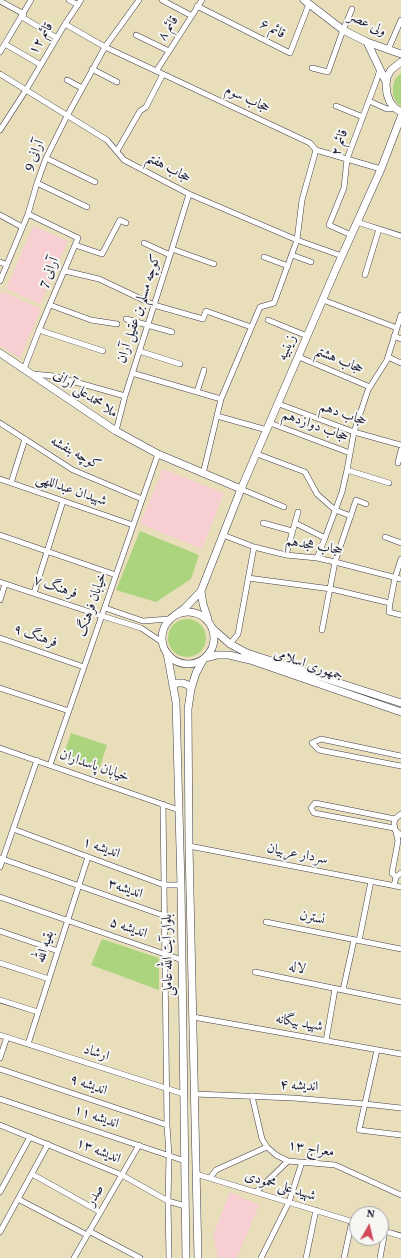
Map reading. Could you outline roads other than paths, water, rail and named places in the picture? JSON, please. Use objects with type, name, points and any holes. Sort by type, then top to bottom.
[{"type":"main road","name":"ولی عصر","points":[[307,2],[343,30],[368,42],[401,54]]},
{"type":"main road","points":[[368,42],[386,82]]},
{"type":"main road","points":[[398,110],[390,102],[386,94],[386,82],[391,70],[401,62]]},
{"type":"main road","name":"زینبیه","points":[[172,617],[185,608],[201,591],[241,490],[381,169],[401,117]]},
{"type":"main road","name":"ملا محمدعلی آرانی","points":[[0,353],[116,431],[158,454],[241,490]]},
{"type":"main road","points":[[201,591],[203,604],[211,625],[214,636],[213,645],[209,653],[204,659],[186,664],[172,659],[167,653],[162,642],[162,632],[165,625],[172,617],[182,612],[197,613],[203,616],[211,625]]},
{"type":"main road","name":"جمهوری اسلامی","points":[[211,625],[230,644],[247,653],[401,703]]},
{"type":"main road","name":"بلوار آیت‌ الله عاملی","points":[[167,653],[176,702],[181,885],[186,1258]]},
{"type":"main road","name":"جمهوری اسلامی","points":[[204,659],[217,656],[229,656],[250,660],[401,712]]},
{"type":"main road","name":"بلوار آیت‌ الله عاملی","points":[[198,1258],[194,1017],[189,846],[188,709],[191,689],[196,673],[204,659]]},
{"type":"main road","points":[[173,686],[177,683],[183,683],[188,685],[191,689]]},
{"type":"street","points":[[0,52],[31,0]]},
{"type":"street","points":[[69,0],[79,2]]},
{"type":"street","name":"آرانی 9","points":[[0,281],[28,214],[46,158],[105,46],[139,0]]},
{"type":"street","points":[[162,0],[192,16]]},
{"type":"street","name":"قائم ۸","points":[[157,70],[202,0]]},
{"type":"street","points":[[0,1],[57,38]]},
{"type":"street","name":"قائم ۱۲","points":[[0,130],[79,2]]},
{"type":"street","name":"قائم ۶","points":[[197,6],[290,53],[307,2]]},
{"type":"street","points":[[312,68],[328,72],[352,9]]},
{"type":"street","points":[[388,50],[401,20]]},
{"type":"street","name":"حجاب سوم","points":[[65,24],[105,46],[310,143],[316,150],[381,169]]},
{"type":"street","points":[[136,35],[169,51]]},
{"type":"street","points":[[5,44],[41,65]]},
{"type":"street","name":"قائم ۲","points":[[351,235],[329,225],[344,188],[347,159],[369,102],[380,68]]},
{"type":"street","points":[[92,69],[117,82]]},
{"type":"street","name":"حجاب هفتم","points":[[0,74],[107,140],[124,160],[189,194],[298,240],[342,256]]},
{"type":"street","points":[[117,151],[140,111],[146,107],[163,74]]},
{"type":"street","points":[[67,80],[82,88]]},
{"type":"street","points":[[369,102],[387,109],[398,110]]},
{"type":"street","points":[[336,106],[363,117]]},
{"type":"street","points":[[203,474],[221,399],[260,307],[274,303],[298,240],[302,200],[316,150]]},
{"type":"street","points":[[46,158],[95,182]]},
{"type":"street","points":[[37,183],[87,208]]},
{"type":"street","name":"کوچه مسلم بن عقیل آران","points":[[116,431],[132,373],[189,194]]},
{"type":"street","name":"آرانی 7","points":[[27,371],[39,330],[78,238],[28,214]]},
{"type":"street","points":[[0,215],[22,227]]},
{"type":"street","points":[[75,246],[102,254],[120,220],[126,223]]},
{"type":"street","points":[[357,222],[401,236]]},
{"type":"street","points":[[365,275],[379,229]]},
{"type":"street","points":[[144,242],[171,252],[214,264]]},
{"type":"street","points":[[292,255],[311,262]]},
{"type":"street","points":[[264,257],[288,266]]},
{"type":"street","points":[[0,262],[7,266]]},
{"type":"street","points":[[65,270],[99,279],[154,304],[203,319],[206,311],[251,327]]},
{"type":"street","points":[[323,300],[397,328]]},
{"type":"street","points":[[50,305],[91,320],[117,324]]},
{"type":"street","points":[[317,558],[348,470],[354,432],[370,387],[388,360],[401,315]]},
{"type":"street","points":[[126,319],[172,332]]},
{"type":"street","points":[[268,320],[307,336]]},
{"type":"street","points":[[39,330],[103,351]]},
{"type":"street","points":[[394,336],[401,339]]},
{"type":"street","points":[[139,351],[180,364]]},
{"type":"street","name":"حجاب هشتم","points":[[299,356],[370,387]]},
{"type":"street","points":[[388,357],[401,363]]},
{"type":"street","points":[[197,392],[204,370]]},
{"type":"street","points":[[27,371],[54,376],[125,396]]},
{"type":"street","points":[[132,373],[221,399]]},
{"type":"street","name":"حجاب دهم","points":[[278,404],[354,432],[401,445]]},
{"type":"street","name":"حجاب دوازدهم","points":[[217,416],[269,426],[350,453]]},
{"type":"street","name":"کوچه بنفشه","points":[[0,423],[73,470],[142,499]]},
{"type":"street","points":[[11,483],[25,440]]},
{"type":"street","points":[[398,463],[401,450]]},
{"type":"street","name":"خیابان فرهنگ","points":[[50,765],[158,454]]},
{"type":"street","points":[[257,454],[305,472],[317,494],[335,510],[351,516]]},
{"type":"street","points":[[348,470],[389,483]]},
{"type":"street","name":"شهیدان عبداللهی","points":[[0,479],[133,525]]},
{"type":"street","points":[[241,490],[284,507]]},
{"type":"street","points":[[322,630],[335,562],[356,500],[366,504]]},
{"type":"street","points":[[34,593],[64,501]]},
{"type":"street","points":[[286,555],[298,512]]},
{"type":"street","points":[[263,523],[292,531]]},
{"type":"street","points":[[295,523],[325,538]]},
{"type":"street","points":[[0,534],[116,575]]},
{"type":"street","name":"حجاب هجدهم","points":[[223,535],[254,547],[286,555],[317,558],[401,579]]},
{"type":"street","points":[[385,537],[401,543]]},
{"type":"street","points":[[230,644],[238,634],[254,547]]},
{"type":"street","points":[[401,559],[395,578],[389,612],[401,615]]},
{"type":"street","points":[[248,578],[330,589],[390,603]]},
{"type":"street","points":[[0,600],[3,583]]},
{"type":"street","name":"فرهنگ ۷","points":[[3,583],[141,628],[162,642]]},
{"type":"street","points":[[105,608],[143,621],[172,617]]},
{"type":"street","name":"فرهنگ ۹","points":[[0,638],[84,667]]},
{"type":"street","points":[[0,688],[69,711]]},
{"type":"street","points":[[401,756],[321,739],[312,743],[319,750],[401,766]]},
{"type":"street","name":"خیابان پاسداران","points":[[0,748],[179,810]]},
{"type":"street","points":[[0,867],[1,859],[14,829],[37,760]]},
{"type":"street","points":[[395,819],[315,803],[311,808],[314,813],[397,832]]},
{"type":"street","points":[[163,804],[167,1125],[169,1156],[169,1258]]},
{"type":"street","points":[[396,876],[392,873],[398,841],[394,823],[395,819],[401,813]]},
{"type":"street","name":"اندیشه ۱","points":[[14,829],[164,885],[181,885]]},
{"type":"street","name":"سردار عربیان","points":[[189,846],[401,887]]},
{"type":"street","name":"بقیه الله","points":[[28,1044],[88,856]]},
{"type":"street","name":"اندیشه۳","points":[[1,859],[165,916]]},
{"type":"street","points":[[394,886],[396,876],[401,873]]},
{"type":"street","points":[[343,990],[371,881]]},
{"type":"street","name":"اندیشه ۵","points":[[0,897],[182,960]]},
{"type":"street","name":"نسترن","points":[[266,922],[401,949]]},
{"type":"street","points":[[0,931],[58,951]]},
{"type":"street","points":[[0,964],[48,979]]},
{"type":"street","name":"لاله","points":[[255,972],[401,1002]]},
{"type":"street","points":[[326,1040],[335,989]]},
{"type":"street","points":[[0,1000],[38,1012]]},
{"type":"street","name":"شهید بیگانه","points":[[194,1017],[401,1054]]},
{"type":"street","name":"ارشاد","points":[[0,1035],[167,1090],[184,1094]]},
{"type":"street","points":[[0,1058],[7,1037]]},
{"type":"street","points":[[377,1050],[359,1130],[401,1135]]},
{"type":"street","name":"اندیشه ۹","points":[[0,1068],[167,1125]]},
{"type":"street","name":"اندیشه ۴","points":[[195,1094],[252,1096],[401,1108]]},
{"type":"street","name":"معراج ۱۳","points":[[252,1096],[262,1139],[267,1147],[276,1155],[288,1161],[335,1164],[401,1195]]},
{"type":"street","name":"اندیشه ۱۱","points":[[0,1099],[185,1161]]},
{"type":"street","points":[[0,1132],[2,1126]]},
{"type":"street","name":"اندیشه ۱۳","points":[[2,1126],[122,1175],[168,1201],[185,1206]]},
{"type":"street","points":[[0,1192],[30,1137]]},
{"type":"street","points":[[0,1232],[48,1144]]},
{"type":"street","name":"صدر","points":[[74,1258],[139,1145]]},
{"type":"street","points":[[210,1178],[216,1170],[267,1147]]},
{"type":"street","points":[[256,1192],[288,1161]]},
{"type":"street","points":[[260,1258],[289,1202],[302,1162]]},
{"type":"street","points":[[32,1174],[100,1212]]},
{"type":"street","name":"شهید علی محمودی","points":[[196,1174],[349,1220]]},
{"type":"street","points":[[18,1199],[140,1258]]},
{"type":"street","points":[[306,1258],[316,1210]]},
{"type":"street","points":[[389,1233],[401,1236]]},
{"type":"street","points":[[344,1258],[349,1240]]},
{"type":"street","points":[[380,1258],[381,1246]]}]
